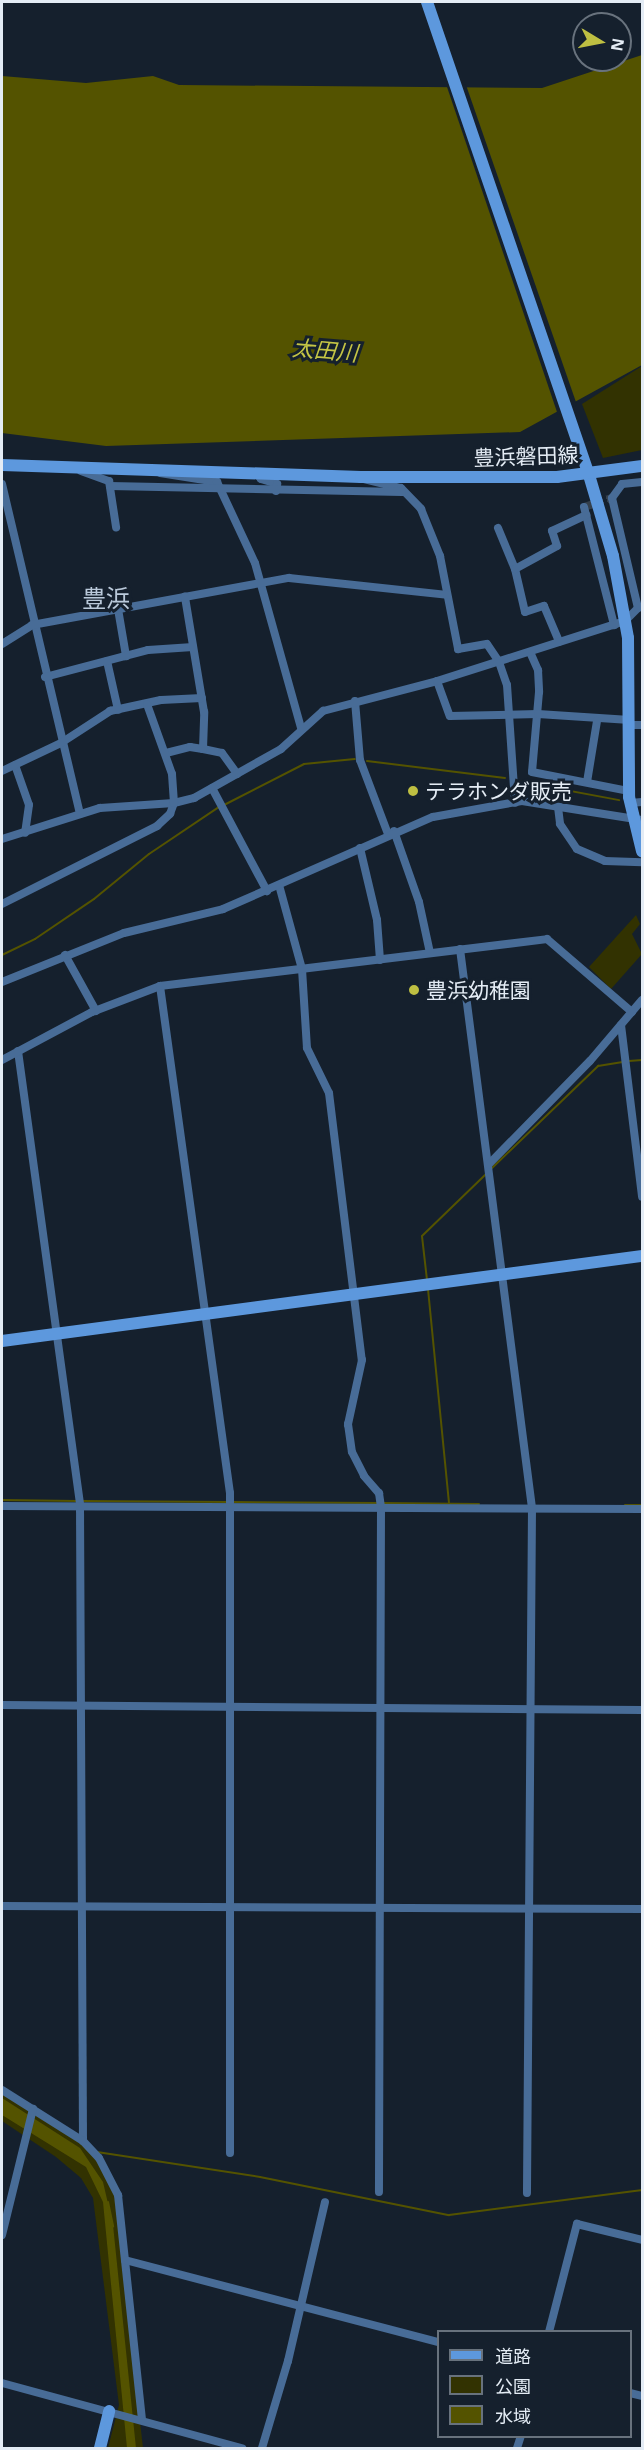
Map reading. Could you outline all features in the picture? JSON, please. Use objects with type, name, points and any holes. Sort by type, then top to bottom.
[{"type":"main road","name":"豊浜磐田線","points":[[2,465],[75,470],[361,477],[589,475],[427,2]]},
{"type":"main road","points":[[642,466],[589,475],[613,556],[634,724],[634,799],[642,851]]},
{"type":"main road","points":[[2,1341],[642,1256]]},
{"type":"main road","points":[[100,2448],[113,2412]]},
{"type":"street","points":[[75,470],[108,479],[116,527]]},
{"type":"street","points":[[157,472],[217,482],[261,583],[301,728]]},
{"type":"street","points":[[257,474],[261,479],[277,484],[276,491]]},
{"type":"street","points":[[361,477],[366,482],[409,492],[434,535],[458,649],[487,644],[499,662],[507,686],[515,803]]},
{"type":"street","points":[[2,839],[100,808],[174,803],[212,788],[281,749],[301,728],[323,711],[354,701],[438,681],[620,623],[640,608],[612,498],[622,484],[642,482]]},
{"type":"street","points":[[2,484],[32,625],[80,814]]},
{"type":"street","points":[[110,486],[409,492]]},
{"type":"street","points":[[515,569],[557,546],[552,531],[585,511],[620,623]]},
{"type":"street","points":[[498,528],[515,569],[525,612],[544,606],[560,642]]},
{"type":"street","points":[[2,644],[32,625],[289,578],[447,595]]},
{"type":"street","points":[[185,597],[202,699],[203,749]]},
{"type":"street","points":[[118,609],[126,656]]},
{"type":"street","points":[[45,677],[126,656],[193,647]]},
{"type":"street","points":[[530,651],[538,670],[538,714],[532,772],[586,783],[634,799]]},
{"type":"street","points":[[107,661],[118,710]]},
{"type":"street","points":[[438,681],[450,716],[538,714],[634,724]]},
{"type":"street","points":[[2,771],[61,743],[110,711],[147,704],[202,699]]},
{"type":"street","points":[[354,701],[360,760],[419,902],[430,953]]},
{"type":"street","points":[[2,904],[157,826],[170,814],[174,803],[166,753],[147,704]]},
{"type":"street","points":[[586,783],[597,721]]},
{"type":"street","points":[[166,753],[190,747],[222,753],[237,774]]},
{"type":"street","points":[[15,765],[29,805],[25,833]]},
{"type":"street","points":[[212,788],[267,891]]},
{"type":"street","points":[[2,982],[123,933],[223,909],[391,833],[433,817],[515,803],[558,807],[638,820]]},
{"type":"street","points":[[558,807],[560,824],[578,849],[605,861],[642,862]]},
{"type":"street","points":[[360,848],[377,920],[380,960]]},
{"type":"street","points":[[279,885],[302,969],[303,1026],[307,1048],[329,1093],[362,1360],[348,1424],[352,1452],[364,1476],[379,1493],[381,1508],[378,1908],[380,2192]]},
{"type":"street","points":[[2,1060],[96,1011],[160,986],[547,939],[632,1012]]},
{"type":"street","points":[[460,949],[532,1508],[527,2193]]},
{"type":"street","points":[[65,955],[96,1011]]},
{"type":"street","points":[[160,986],[207,1315],[230,1508],[227,1906],[230,2153]]},
{"type":"street","points":[[489,1164],[642,1000]]},
{"type":"street","points":[[621,1025],[642,1197]]},
{"type":"street","points":[[18,1051],[80,1506],[79,1906],[83,2141]]},
{"type":"street","points":[[2,1506],[642,1509]]},
{"type":"street","points":[[2,1705],[381,1710],[642,1710]]},
{"type":"street","points":[[2,1906],[642,1909]]},
{"type":"street","points":[[2,2090],[83,2141],[99,2158],[118,2194],[140,2419]]},
{"type":"street","points":[[2,2235],[33,2109]]},
{"type":"street","points":[[262,2448],[325,2202]]},
{"type":"street","points":[[549,2330],[577,2224],[642,2240]]},
{"type":"street","points":[[125,2260],[437,2342]]},
{"type":"street","points":[[2,2383],[242,2448]]},
{"type":"green space","points":[[642,366],[642,450],[603,458],[582,404]]},
{"type":"green space","points":[[636,915],[640,924],[632,934],[642,954],[611,989],[589,967]]},
{"type":"green space","points":[[2,2092],[92,2151],[113,2182],[143,2448],[108,2448],[119,2405],[93,2198],[81,2178],[56,2157],[2,2121]]},
{"type":"water","name":"太田川","points":[[642,55],[642,365],[520,432],[106,446],[2,433],[2,76],[86,83],[153,76],[179,85],[542,88],[590,72],[632,72],[632,58]]},
{"type":"water","points":[[2,2098],[80,2148],[103,2182],[113,2225],[136,2448],[127,2448],[103,2202],[86,2167],[2,2115]]},
{"type":"pier","points":[[446,84],[466,85],[577,405],[558,415]]},
{"type":"waterway","points":[[224,805],[304,764],[355,759]]},
{"type":"waterway","points":[[367,761],[505,778]]},
{"type":"waterway","points":[[517,781],[619,800]]},
{"type":"waterway","points":[[2,955],[35,939],[94,899],[149,854],[219,807]]},
{"type":"waterway","points":[[629,1061],[642,1060]]},
{"type":"waterway","points":[[491,1169],[598,1066],[623,1062]]},
{"type":"waterway","points":[[427,1280],[422,1236],[487,1173]]},
{"type":"waterway","points":[[428,1289],[449,1504]]},
{"type":"waterway","points":[[2,1500],[77,1501]]},
{"type":"waterway","points":[[82,1501],[227,1502]]},
{"type":"waterway","points":[[232,1502],[377,1503]]},
{"type":"waterway","points":[[382,1503],[479,1504]]},
{"type":"waterway","points":[[625,1505],[642,1505]]},
{"type":"waterway","points":[[97,2152],[260,2177],[449,2215],[642,2190]]},
{"type":"waterway","points":[[108,2202],[113,2226]]},
{"type":"waterway","points":[[122,2327],[123,2342]]},
{"type":"tunnel","points":[[584,507],[612,498]]},
{"type":"place","name":"テラホンダ販売","points":[[413,791]]},
{"type":"place","name":"豊浜幼稚園","points":[[414,990]]},
{"type":"district","name":"豊浜","points":[[106,598]]}]
